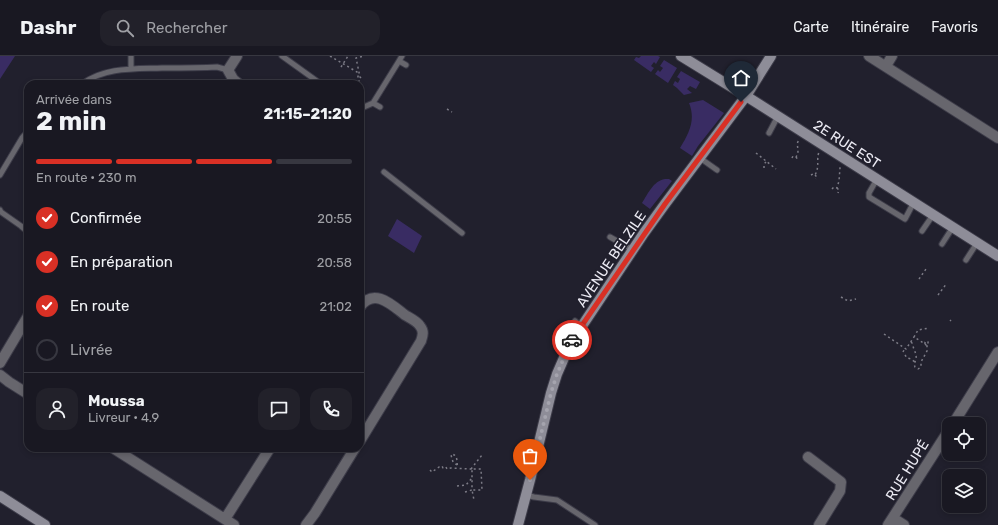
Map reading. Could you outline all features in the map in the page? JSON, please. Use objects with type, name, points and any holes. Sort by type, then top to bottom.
[{"type":"street","points":[[235,80],[228,70],[238,56]]},
{"type":"street","name":"2E RUE EST","points":[[681,56],[998,256]]},
{"type":"street","name":"AVENUE BELZILE","points":[[518,525],[551,393],[557,374],[579,324],[665,204],[746,96],[771,56]]},
{"type":"street","points":[[869,56],[998,138]]},
{"type":"street","points":[[886,66],[892,56]]},
{"type":"street","points":[[364,302],[376,298],[385,300],[420,325],[423,333],[421,341],[364,434]]},
{"type":"street","points":[[0,363],[24,323]]},
{"type":"street","points":[[957,417],[997,357]]},
{"type":"street","points":[[0,375],[24,391]]},
{"type":"street","name":"RUE HUPÉ","points":[[891,522],[942,441]]},
{"type":"street","points":[[119,452],[234,525]]},
{"type":"street","points":[[225,519],[267,452]]},
{"type":"street","points":[[306,525],[353,452]]},
{"type":"street","points":[[808,457],[841,482],[840,491],[818,525]]},
{"type":"street","points":[[0,496],[45,525]]},
{"type":"street","points":[[891,522],[904,525]]},
{"type":"lane","points":[[130,56],[131,69]]},
{"type":"lane","points":[[282,56],[289,58],[316,80]]},
{"type":"lane","points":[[364,107],[373,102],[401,58],[406,65]]},
{"type":"lane","points":[[89,80],[98,75],[116,70],[217,67],[228,70]]},
{"type":"lane","points":[[373,102],[380,107]]},
{"type":"lane","points":[[769,133],[778,116]]},
{"type":"lane","points":[[0,175],[24,136]]},
{"type":"lane","points":[[700,158],[717,170]]},
{"type":"lane","points":[[384,172],[462,233]]},
{"type":"lane","points":[[877,179],[869,193],[869,197],[905,219],[914,202]]},
{"type":"lane","points":[[0,210],[24,229]]},
{"type":"lane","points":[[922,231],[933,215]]},
{"type":"lane","points":[[942,244],[953,227]]},
{"type":"lane","points":[[610,237],[633,250]]},
{"type":"lane","points":[[966,260],[977,243]]},
{"type":"lane","points":[[526,494],[534,497],[556,500],[595,525]]},
{"type":"path","points":[[330,56],[357,72],[360,77]]},
{"type":"path","points":[[341,67],[348,56]]},
{"type":"path","points":[[353,56],[356,58],[359,80]]},
{"type":"path","points":[[356,58],[364,56]]},
{"type":"path","points":[[447,110],[452,112]]},
{"type":"path","points":[[797,161],[798,160],[796,157],[798,151],[796,144],[803,132]]},
{"type":"path","points":[[816,179],[815,175],[818,168],[818,154],[823,145]]},
{"type":"path","points":[[756,153],[776,169]]},
{"type":"path","points":[[792,158],[793,156],[796,157]]},
{"type":"path","points":[[838,193],[839,190],[837,188],[840,168],[846,159]]},
{"type":"path","points":[[764,168],[764,164],[766,162]]},
{"type":"path","points":[[811,175],[815,175]]},
{"type":"path","points":[[832,189],[834,187],[837,188]]},
{"type":"path","points":[[919,279],[926,269]]},
{"type":"path","points":[[938,295],[947,282]]},
{"type":"path","points":[[841,297],[848,301],[856,299]]},
{"type":"path","points":[[903,352],[914,338],[918,330],[929,328]]},
{"type":"path","points":[[884,334],[905,348]]},
{"type":"path","points":[[905,355],[914,362],[914,366],[916,368],[919,369],[921,367],[921,362],[927,351],[926,345],[914,338]]},
{"type":"path","points":[[911,342],[917,359],[914,362]]},
{"type":"path","points":[[457,465],[451,458],[452,454],[456,456],[458,468]]},
{"type":"path","points":[[474,500],[471,469],[482,455]]},
{"type":"path","points":[[430,470],[432,472],[442,466],[443,468],[446,467],[447,469],[482,469],[482,490],[465,492]]},
{"type":"path","points":[[457,486],[466,485],[472,478]]},
{"type":"shaded area","points":[[0,56],[15,56],[0,79]]},
{"type":"shaded area","points":[[641,56],[660,57],[656,64],[654,62],[651,66],[654,68],[651,72],[634,60],[636,57],[639,58]]},
{"type":"shaded area","points":[[664,60],[677,68],[668,83],[655,74],[658,70],[660,72],[663,68],[660,66]]},
{"type":"shaded area","points":[[681,71],[700,82],[696,89],[690,86],[687,89],[692,93],[684,95],[673,85],[675,81],[678,83],[680,79],[677,77]]},
{"type":"shaded area","points":[[703,100],[724,113],[692,156],[680,148],[689,132],[692,121],[689,103]]},
{"type":"shaded area","points":[[665,179],[672,181],[650,209],[642,203],[654,185]]},
{"type":"shaded area","points":[[397,219],[422,236],[414,253],[388,236]]},
{"type":"way so far","points":[[530,480],[551,393],[557,374],[572,340]]},
{"type":"route","points":[[572,340],[665,204],[741,102]]}]
